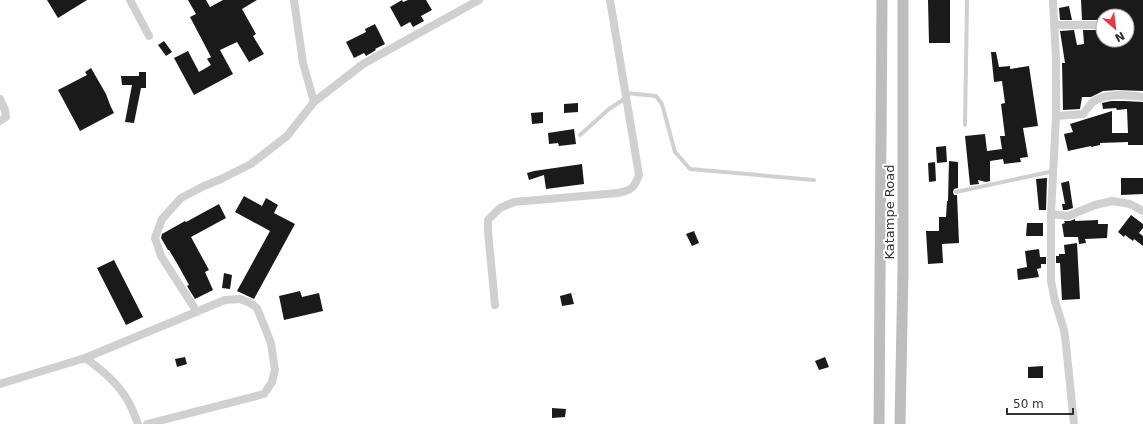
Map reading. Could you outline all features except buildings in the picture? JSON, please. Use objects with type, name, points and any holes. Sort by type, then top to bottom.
[{"type":"main road","name":"Katampe Road","points":[[879,424],[882,0]]},
{"type":"main road","name":"Katampe Road","points":[[900,424],[903,271],[902,0]]},
{"type":"street","points":[[130,0],[149,36]]},
{"type":"street","points":[[294,0],[304,63],[314,102]]},
{"type":"street","points":[[197,312],[161,256],[155,238],[162,219],[181,198],[250,164],[286,136],[314,102],[363,64],[479,0]]},
{"type":"street","points":[[495,305],[488,220],[500,208],[514,202],[618,193],[629,190],[636,184],[639,175],[610,0]]},
{"type":"street","points":[[1053,0],[1056,60],[1056,116],[1051,214],[1051,281],[1064,330],[1074,424]]},
{"type":"street","points":[[1054,25],[1095,24]]},
{"type":"street","points":[[1056,116],[1083,114],[1094,101],[1102,97],[1115,95],[1143,97]]},
{"type":"street","points":[[0,99],[5,110],[6,117],[0,121]]},
{"type":"street","points":[[1051,214],[1068,216],[1095,205],[1112,201],[1130,204],[1143,211]]},
{"type":"street","points":[[0,384],[85,358],[225,300],[240,299],[257,308],[271,343],[276,370],[272,382],[264,394],[147,424]]},
{"type":"street","points":[[85,358],[98,367],[112,380],[127,399],[138,424]]},
{"type":"lane","points":[[965,125],[967,0]]},
{"type":"lane","points":[[580,135],[626,95],[656,96],[662,104],[675,152],[690,169],[814,180]]},
{"type":"lane","points":[[956,192],[1054,171]]}]
